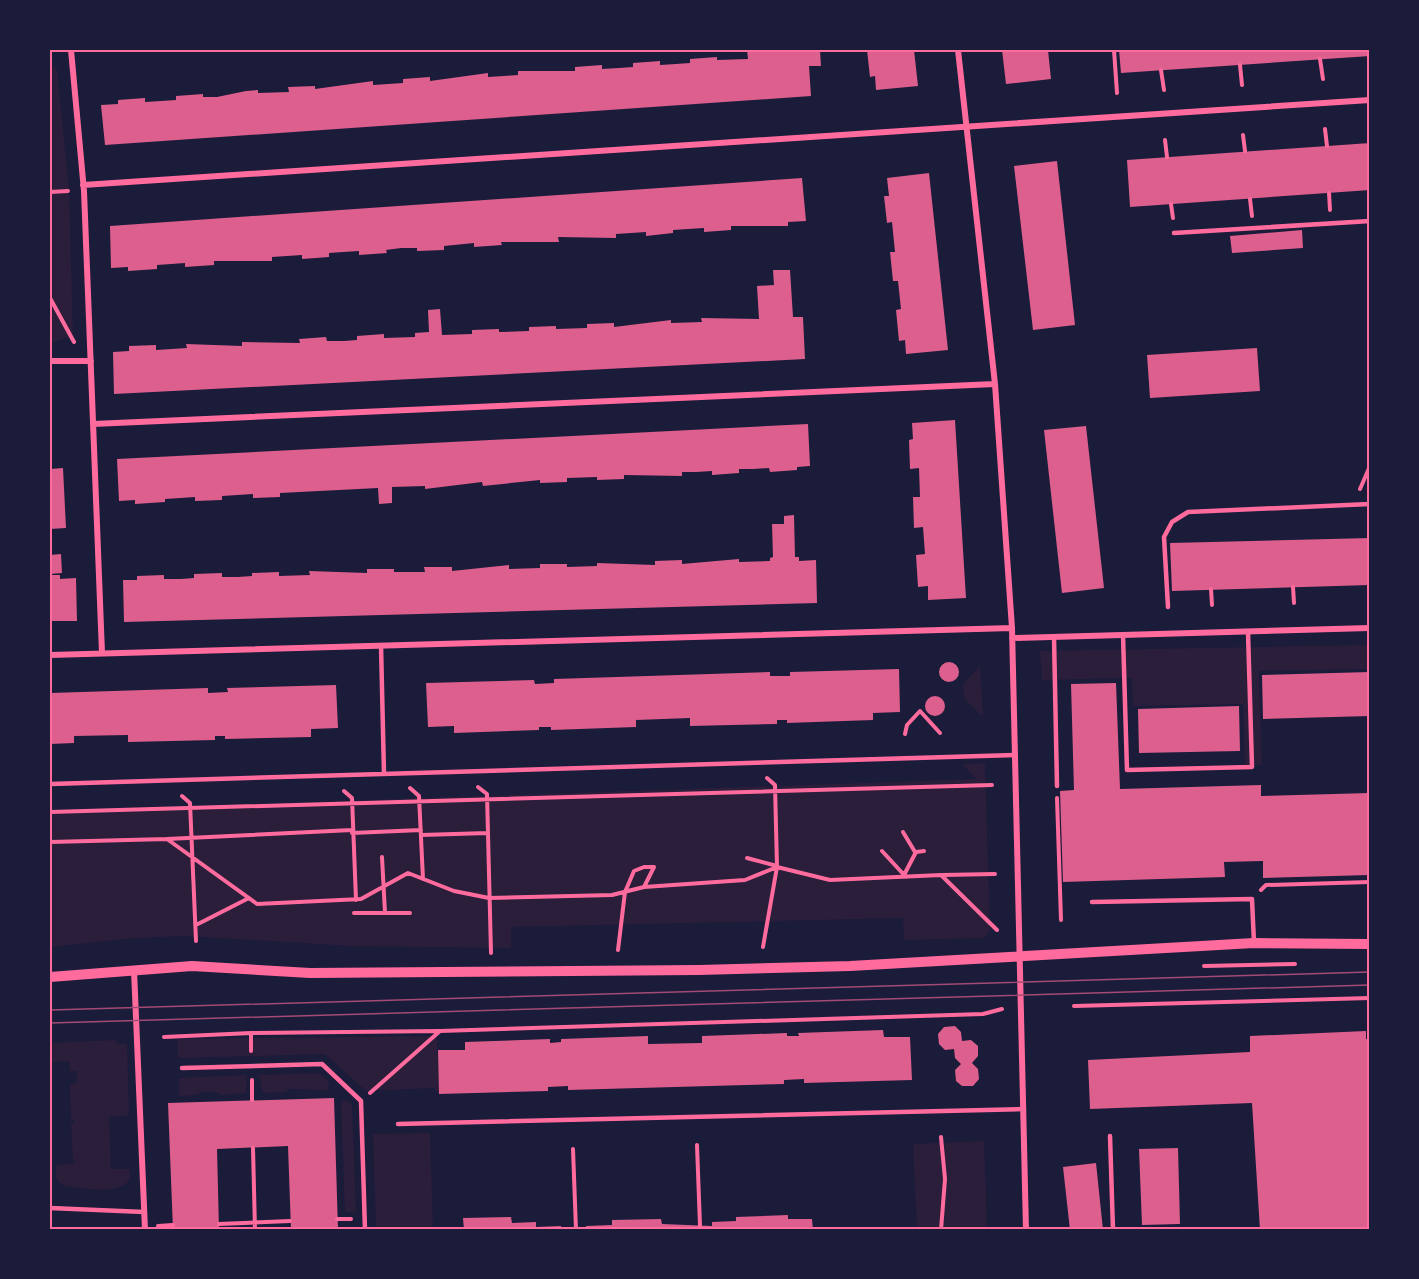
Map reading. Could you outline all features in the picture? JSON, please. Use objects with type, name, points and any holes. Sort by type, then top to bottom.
[{"type":"street","points":[[71,50],[83,185],[102,653]]},
{"type":"street","points":[[958,50],[995,384],[1012,627],[1026,1230]]},
{"type":"street","points":[[83,185],[1370,100]]},
{"type":"street","points":[[50,361],[91,361]]},
{"type":"street","points":[[93,424],[995,384]]},
{"type":"street","points":[[50,655],[1012,627]]},
{"type":"street","points":[[1012,638],[1370,628]]},
{"type":"street","points":[[50,977],[192,966],[310,973],[699,970],[1020,957],[1254,943],[1370,944]]},
{"type":"street","points":[[134,970],[145,1230]]},
{"type":"lane","points":[[1174,232],[1370,221]]},
{"type":"lane","points":[[1168,607],[1164,537],[1172,522],[1188,512],[1370,504]]},
{"type":"lane","points":[[1123,635],[1127,770],[1252,767],[1248,632]]},
{"type":"lane","points":[[1054,637],[1057,786]]},
{"type":"lane","points":[[381,645],[384,774]]},
{"type":"lane","points":[[50,784],[1015,755]]},
{"type":"lane","points":[[1092,902],[1252,898],[1254,943]]},
{"type":"lane","points":[[182,1068],[322,1064],[361,1101],[364,1230]]},
{"type":"lane","points":[[398,1124],[1024,1109]]},
{"type":"lane","points":[[1110,1136],[1113,1230]]},
{"type":"lane","points":[[50,1208],[144,1212]]},
{"type":"path","points":[[1114,50],[1117,93]]},
{"type":"path","points":[[1320,59],[1323,79]]},
{"type":"path","points":[[1240,65],[1242,85]]},
{"type":"path","points":[[1161,70],[1164,90]]},
{"type":"path","points":[[1325,129],[1327,146]]},
{"type":"path","points":[[1244,135],[1245,151]]},
{"type":"path","points":[[1165,140],[1167,157]]},
{"type":"path","points":[[50,298],[70,338],[91,361]]},
{"type":"path","points":[[1350,505],[1370,466]]},
{"type":"path","points":[[1293,587],[1294,603]]},
{"type":"path","points":[[1211,589],[1212,606]]},
{"type":"path","points":[[905,734],[907,725],[920,711],[940,733]]},
{"type":"path","points":[[50,812],[992,785]]},
{"type":"path","points":[[1057,786],[1061,920]]},
{"type":"path","points":[[763,947],[777,867],[775,792]]},
{"type":"path","points":[[487,799],[492,953]]},
{"type":"path","points":[[420,801],[423,879]]},
{"type":"path","points":[[352,804],[356,900]]},
{"type":"path","points":[[190,809],[196,941]]},
{"type":"path","points":[[50,842],[352,831],[488,833]]},
{"type":"path","points":[[903,832],[915,853]]},
{"type":"path","points":[[167,839],[257,904],[356,900],[408,873],[454,891],[489,898],[612,894],[644,887],[746,880],[777,867]]},
{"type":"path","points":[[882,851],[905,876]]},
{"type":"path","points":[[915,853],[924,851]]},
{"type":"path","points":[[905,876],[915,853]]},
{"type":"path","points":[[382,857],[385,913]]},
{"type":"path","points":[[747,858],[830,880],[995,874]]},
{"type":"path","points":[[618,950],[625,892],[634,871],[644,867],[654,867],[644,887]]},
{"type":"path","points":[[941,875],[997,930]]},
{"type":"path","points":[[1252,898],[1266,885],[1370,882]]},
{"type":"path","points":[[196,925],[249,898]]},
{"type":"path","points":[[354,913],[410,913]]},
{"type":"path","points":[[1074,1006],[1370,998]]},
{"type":"path","points":[[164,1037],[972,1015],[1002,1010]]},
{"type":"path","points":[[361,1101],[440,1031]]},
{"type":"path","points":[[941,1137],[945,1179],[941,1230]]},
{"type":"path","points":[[697,1145],[700,1226]]},
{"type":"path","points":[[253,1148],[255,1230]]},
{"type":"path","points":[[573,1149],[576,1230]]},
{"type":"path","points":[[219,1224],[290,1221]]},
{"type":"shaded area","points":[[50,65],[57,69],[69,191],[73,336],[50,343]]},
{"type":"shaded area","points":[[1369,645],[1369,669],[1259,671],[1262,765],[1245,765],[1243,704],[1133,706],[1132,678],[1042,680],[1040,651]]},
{"type":"shaded area","points":[[980,666],[982,716],[964,698],[963,684]]},
{"type":"shaded area","points":[[962,764],[985,764],[990,930],[984,938],[904,940],[903,918],[511,927],[511,948],[352,946],[187,936],[135,938],[50,947],[50,811],[977,779]]},
{"type":"shaded area","points":[[437,1036],[439,1094],[434,1088],[366,1091],[325,1054],[178,1058],[177,1039]]},
{"type":"shaded area","points":[[115,1040],[118,1044],[127,1044],[129,1113],[126,1116],[109,1117],[111,1169],[129,1169],[130,1178],[117,1188],[93,1189],[62,1185],[56,1178],[56,1165],[76,1163],[73,1160],[71,1123],[74,1123],[74,1119],[71,1119],[70,1084],[77,1083],[77,1071],[70,1071],[69,1061],[51,1062],[50,1043]]},
{"type":"shaded area","points":[[319,1073],[329,1082],[328,1090],[288,1089],[285,1092],[263,1093],[259,1075]]},
{"type":"shaded area","points":[[247,1075],[246,1093],[221,1095],[217,1092],[200,1092],[198,1095],[181,1096],[179,1094],[179,1078]]},
{"type":"shaded area","points":[[347,1100],[352,1105],[356,1212],[345,1212],[341,1101]]},
{"type":"shaded area","points":[[430,1133],[433,1229],[376,1229],[373,1134]]},
{"type":"shaded area","points":[[984,1141],[987,1229],[917,1229],[913,1144]]},
{"type":"building","points":[[747,50],[820,50],[821,66],[809,66],[811,96],[105,145],[101,105],[118,104],[118,100],[145,98],[145,102],[176,100],[176,96],[203,94],[203,97],[217,97],[258,90],[258,93],[289,92],[288,87],[315,86],[315,89],[373,81],[373,85],[403,83],[403,79],[430,77],[430,81],[488,73],[488,77],[504,76],[518,75],[518,71],[575,71],[575,67],[602,65],[602,69],[619,68],[633,67],[633,63],[660,61],[660,65],[690,63],[690,59],[717,57],[717,60],[748,59]]},
{"type":"building","points":[[867,50],[914,50],[918,86],[876,90],[875,76],[870,77]]},
{"type":"building","points":[[1002,50],[1048,50],[1051,79],[1006,84]]},
{"type":"building","points":[[1119,50],[1370,50],[1370,56],[1121,73]]},
{"type":"building","points":[[1370,143],[1370,190],[1130,207],[1127,160]]},
{"type":"building","points":[[1057,161],[1075,325],[1033,330],[1014,166]]},
{"type":"building","points":[[929,173],[948,350],[906,354],[905,340],[899,341],[896,310],[901,309],[898,281],[893,281],[890,252],[895,252],[892,222],[887,223],[884,196],[889,196],[887,178]]},
{"type":"building","points":[[802,178],[806,221],[788,222],[788,226],[731,226],[731,230],[704,232],[704,228],[673,230],[673,233],[646,236],[646,232],[616,234],[616,238],[558,237],[559,242],[501,242],[502,245],[474,247],[474,243],[444,246],[444,250],[417,251],[417,248],[401,248],[386,250],[387,253],[359,255],[359,251],[343,252],[329,253],[329,257],[302,259],[302,255],[272,257],[272,261],[214,261],[214,265],[185,267],[185,263],[157,265],[157,269],[128,271],[128,267],[111,268],[110,226]]},
{"type":"building","points":[[1302,230],[1303,248],[1232,253],[1230,236]]},
{"type":"building","points":[[773,270],[790,270],[793,317],[803,317],[805,359],[114,394],[113,352],[129,351],[129,346],[156,345],[156,350],[187,348],[186,344],[242,346],[242,342],[300,343],[299,339],[326,337],[327,341],[344,341],[357,340],[357,336],[384,334],[384,338],[415,337],[415,333],[429,332],[428,310],[440,309],[442,335],[472,334],[472,330],[529,331],[529,327],[587,328],[587,324],[614,323],[614,327],[671,320],[671,323],[702,322],[701,318],[759,319],[757,286],[774,285]]},
{"type":"building","points":[[1257,348],[1260,391],[1150,398],[1147,355]]},
{"type":"building","points":[[955,420],[966,598],[928,600],[928,586],[918,587],[916,555],[925,554],[923,527],[914,528],[913,497],[920,497],[919,468],[910,469],[909,440],[913,439],[912,423]]},
{"type":"building","points":[[808,424],[810,466],[797,467],[797,470],[770,472],[769,468],[739,469],[739,473],[712,475],[712,471],[682,472],[682,476],[624,475],[624,479],[597,480],[597,477],[567,478],[567,482],[540,483],[540,480],[483,486],[482,482],[425,489],[425,486],[392,487],[392,503],[379,504],[378,488],[280,493],[280,497],[253,498],[253,494],[222,496],[222,500],[195,501],[195,497],[135,504],[135,500],[119,501],[117,459]]},
{"type":"building","points":[[1086,426],[1104,588],[1062,593],[1044,430]]},
{"type":"building","points":[[63,468],[66,528],[50,529],[50,469]]},
{"type":"building","points":[[794,515],[795,557],[799,557],[799,561],[816,560],[817,603],[124,622],[123,580],[137,580],[137,576],[164,575],[164,579],[181,579],[194,578],[194,574],[222,573],[222,577],[238,577],[252,576],[252,573],[279,572],[279,576],[310,575],[309,571],[367,573],[367,569],[425,572],[424,567],[452,567],[452,571],[509,565],[509,569],[540,568],[540,564],[567,564],[567,567],[597,566],[597,563],[655,565],[655,561],[682,560],[682,564],[739,559],[739,562],[770,561],[773,557],[772,524],[784,524],[784,516]]},
{"type":"building","points":[[1370,538],[1370,585],[1172,591],[1170,543]]},
{"type":"building","points":[[61,554],[62,573],[50,574],[50,555]]},
{"type":"building","points":[[50,575],[60,575],[60,579],[76,578],[77,621],[50,621]]},
{"type":"building","points":[[945,662],[953,662],[959,668],[959,676],[953,682],[945,682],[939,676],[939,668]]},
{"type":"building","points":[[899,669],[900,712],[873,713],[873,720],[787,723],[787,720],[777,720],[777,724],[690,726],[690,718],[636,720],[636,727],[551,730],[551,727],[539,727],[539,730],[454,733],[454,726],[428,727],[426,683],[534,680],[535,684],[554,683],[554,679],[770,672],[770,676],[790,676],[790,672]]},
{"type":"building","points":[[1370,672],[1370,716],[1263,719],[1262,675]]},
{"type":"building","points":[[1116,683],[1120,789],[1261,785],[1261,796],[1370,793],[1370,875],[1263,878],[1263,861],[1224,862],[1225,877],[1063,882],[1060,791],[1074,790],[1071,684]]},
{"type":"building","points":[[336,685],[338,728],[311,729],[311,737],[225,739],[225,736],[215,736],[215,740],[128,742],[128,735],[74,736],[74,743],[50,744],[50,693],[208,688],[208,693],[228,692],[227,688]]},
{"type":"building","points":[[931,696],[939,696],[945,702],[945,710],[939,716],[931,716],[925,710],[925,702]]},
{"type":"building","points":[[1239,706],[1240,751],[1139,753],[1138,709]]},
{"type":"building","points":[[955,1026],[961,1032],[962,1041],[971,1040],[978,1046],[978,1056],[972,1063],[978,1069],[979,1079],[973,1086],[962,1086],[956,1081],[955,1070],[961,1064],[955,1058],[954,1049],[945,1050],[939,1044],[938,1034],[944,1027]]},
{"type":"building","points":[[883,1030],[884,1037],[910,1037],[912,1080],[804,1083],[804,1079],[784,1080],[784,1084],[568,1090],[568,1086],[548,1087],[548,1091],[439,1094],[438,1050],[465,1050],[465,1042],[550,1039],[550,1043],[561,1042],[561,1039],[648,1036],[648,1044],[702,1043],[702,1036],[787,1033],[787,1036],[799,1036],[798,1033]]},
{"type":"building","points":[[1366,1031],[1366,1039],[1370,1039],[1370,1230],[1260,1230],[1252,1103],[1090,1109],[1088,1060],[1250,1052],[1250,1036]]},
{"type":"building","points":[[334,1098],[338,1230],[291,1230],[288,1146],[217,1149],[219,1230],[173,1230],[168,1103]]},
{"type":"building","points":[[1178,1148],[1180,1224],[1142,1225],[1139,1149]]},
{"type":"building","points":[[1096,1163],[1103,1230],[1070,1230],[1063,1167]]},
{"type":"building","points":[[788,1215],[788,1219],[812,1219],[813,1230],[586,1230],[586,1226],[612,1225],[612,1220],[661,1219],[662,1224],[712,1226],[712,1222],[736,1221],[736,1217]]},
{"type":"building","points":[[511,1217],[512,1223],[536,1222],[536,1227],[561,1226],[561,1230],[464,1230],[463,1218]]},
{"type":"tram line","points":[[50,1010],[1370,972]]},
{"type":"tram line","points":[[50,1023],[1370,985]]}]
